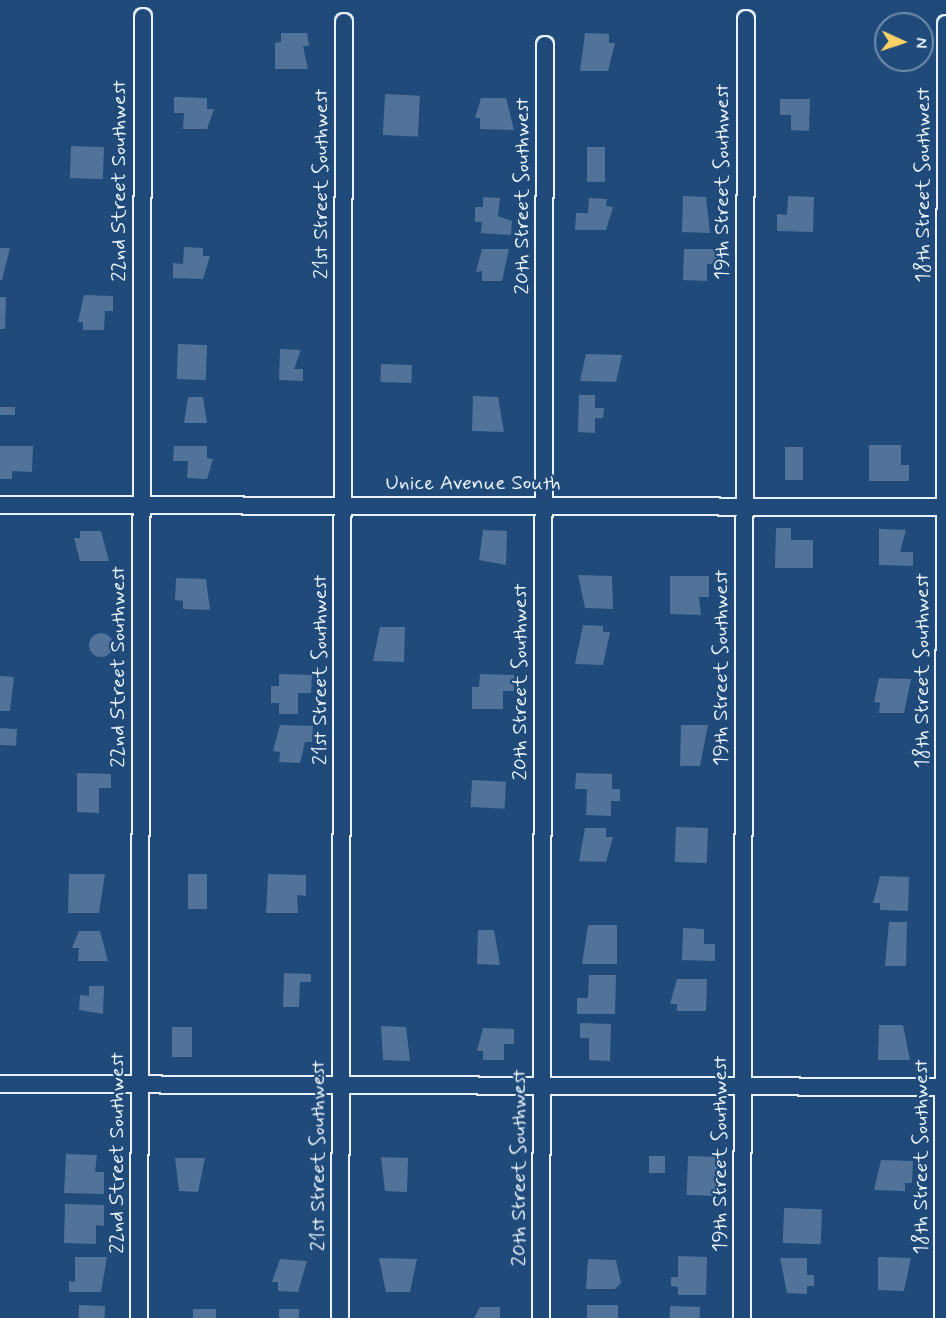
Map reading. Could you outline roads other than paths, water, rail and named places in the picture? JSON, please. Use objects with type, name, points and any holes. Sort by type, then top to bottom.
[{"type":"street","name":"22nd Street Southwest","points":[[139,1318],[143,17]]},
{"type":"street","name":"19th Street Southwest","points":[[742,1318],[746,19]]},
{"type":"street","name":"21st Street Southwest","points":[[340,1318],[344,22]]},
{"type":"street","name":"18th Street Southwest","points":[[943,1318],[946,24]]},
{"type":"street","name":"20th Street Southwest","points":[[542,1318],[545,45]]},
{"type":"street","name":"Unice Avenue South","points":[[0,505],[946,507]]},
{"type":"street","points":[[0,1084],[945,1087]]}]
